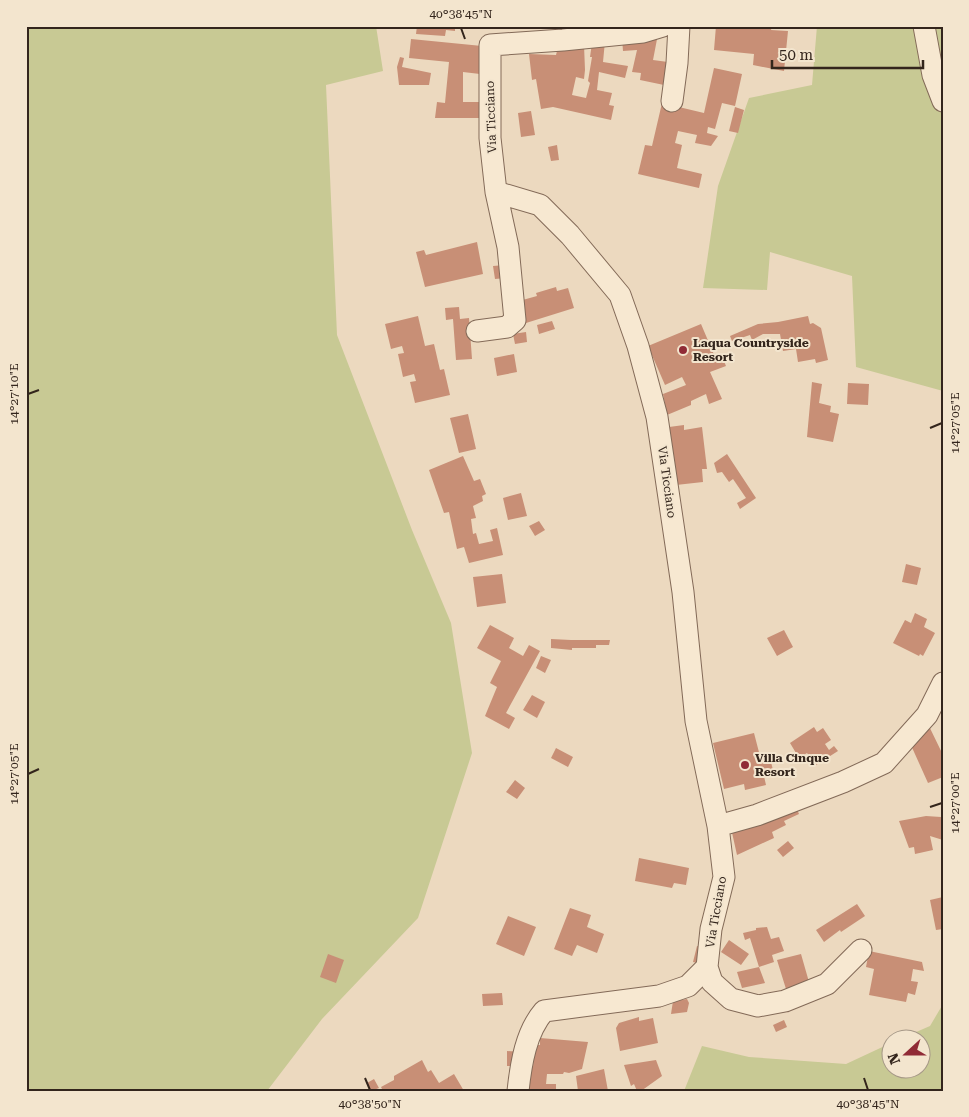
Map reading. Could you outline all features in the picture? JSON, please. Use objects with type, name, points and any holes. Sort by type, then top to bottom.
[{"type":"street","name":"Via Ticciano","points":[[664,26],[643,32],[490,45],[490,138],[496,192],[540,205],[570,235],[620,295],[638,346],[657,416],[683,592],[696,721],[718,826],[724,877],[712,929],[707,967]]},
{"type":"street","points":[[672,101],[679,26]]},
{"type":"street","points":[[924,26],[933,75],[943,101]]},
{"type":"street","points":[[477,331],[507,327],[515,320],[508,247],[496,192]]},
{"type":"street","points":[[718,826],[757,815],[843,782],[884,762],[927,715],[943,683]]},
{"type":"street","points":[[518,1091],[524,1054],[536,1021],[544,1010],[659,996],[688,986],[707,967],[712,982],[730,999],[758,1006],[785,1001],[828,984],[861,950]]},
{"type":"green space","points":[[26,26],[376,26],[383,71],[326,85],[337,335],[412,530],[451,623],[472,753],[418,918],[322,1019],[267,1091],[26,1091]]},
{"type":"green space","points":[[817,26],[943,26],[943,391],[856,367],[852,276],[770,252],[767,290],[703,288],[718,186],[749,98],[812,85]]},
{"type":"green space","points":[[943,1004],[943,1091],[684,1091],[702,1046],[749,1057],[846,1064],[882,1047],[882,1080],[932,1080],[932,1030],[921,1030],[930,1026]]},
{"type":"building","points":[[417,26],[455,26],[455,31],[446,30],[445,36],[416,34]]},
{"type":"building","points":[[716,26],[750,26],[760,28],[760,26],[772,26],[771,30],[788,31],[784,71],[753,65],[754,54],[714,50]]},
{"type":"building","points":[[658,34],[653,60],[668,62],[664,85],[640,80],[641,73],[632,72],[637,50],[623,51],[622,38]]},
{"type":"building","points":[[411,39],[482,46],[480,74],[463,72],[463,102],[482,102],[483,118],[435,118],[437,102],[445,103],[449,62],[409,58]]},
{"type":"building","points":[[605,41],[603,62],[628,66],[625,78],[599,72],[597,90],[612,93],[609,105],[614,106],[611,120],[553,107],[541,109],[536,79],[532,80],[529,54],[556,55],[558,47],[584,45],[584,79],[576,77],[572,95],[586,98],[590,83],[588,81],[592,43]]},
{"type":"building","points":[[400,57],[404,58],[402,67],[431,73],[429,85],[399,85],[397,67]]},
{"type":"building","points":[[714,68],[742,74],[735,106],[722,103],[715,129],[708,127],[707,133],[718,136],[711,146],[695,143],[697,135],[678,131],[675,143],[682,145],[677,168],[702,174],[699,188],[638,174],[645,145],[652,146],[662,103],[704,113]]},
{"type":"building","points":[[735,107],[744,110],[738,133],[729,131]]},
{"type":"building","points":[[531,111],[535,135],[521,137],[518,113]]},
{"type":"building","points":[[557,145],[559,160],[551,161],[548,147]]},
{"type":"building","points":[[477,242],[483,274],[425,287],[416,252],[424,250],[426,255]]},
{"type":"building","points":[[505,265],[506,278],[495,279],[493,266]]},
{"type":"building","points":[[556,287],[557,291],[568,288],[574,308],[526,323],[519,301],[537,296],[536,293]]},
{"type":"building","points":[[459,307],[460,319],[469,318],[472,359],[456,360],[453,319],[446,320],[445,308]]},
{"type":"building","points":[[418,316],[425,346],[434,344],[440,370],[444,369],[450,395],[415,403],[410,382],[416,381],[414,374],[403,377],[398,354],[404,353],[402,346],[391,349],[385,324]]},
{"type":"building","points":[[808,316],[810,324],[813,323],[821,328],[828,360],[816,363],[815,359],[798,362],[796,349],[783,351],[780,334],[763,334],[752,340],[750,335],[732,341],[730,336],[758,324]]},
{"type":"building","points":[[552,321],[555,329],[539,334],[537,325]]},
{"type":"building","points":[[701,324],[715,357],[721,354],[726,366],[710,372],[722,399],[709,404],[706,394],[691,401],[691,405],[667,415],[663,394],[686,385],[682,377],[665,385],[648,346]]},
{"type":"building","points":[[526,332],[527,342],[515,344],[513,334]]},
{"type":"building","points":[[514,354],[517,372],[497,376],[494,358]]},
{"type":"building","points":[[812,382],[822,384],[819,403],[831,406],[830,412],[839,414],[833,442],[807,437]]},
{"type":"building","points":[[848,383],[869,384],[868,405],[847,404]]},
{"type":"building","points":[[468,414],[476,449],[459,453],[450,418]]},
{"type":"building","points":[[684,425],[684,430],[702,427],[707,469],[702,469],[703,482],[676,485],[669,427]]},
{"type":"building","points":[[727,454],[756,498],[740,509],[737,503],[746,498],[733,479],[729,482],[722,472],[717,473],[714,463]]},
{"type":"building","points":[[463,456],[474,481],[480,479],[486,494],[482,496],[483,501],[473,506],[476,518],[471,519],[473,534],[476,533],[479,544],[493,541],[490,530],[497,528],[503,555],[469,563],[464,547],[457,549],[449,512],[444,513],[429,470]]},
{"type":"building","points":[[521,493],[527,516],[508,520],[503,498]]},
{"type":"building","points":[[539,521],[545,530],[535,536],[529,526]]},
{"type":"building","points":[[906,564],[921,568],[917,585],[902,582]]},
{"type":"building","points":[[502,574],[506,603],[477,607],[473,577]]},
{"type":"building","points":[[915,613],[927,619],[924,627],[935,633],[923,656],[920,654],[919,656],[893,643],[905,620],[911,623]]},
{"type":"building","points":[[490,625],[514,638],[509,648],[523,656],[529,645],[540,651],[506,713],[515,718],[509,729],[485,716],[497,687],[490,683],[501,661],[477,648]]},
{"type":"building","points":[[784,630],[793,647],[777,656],[767,638]]},
{"type":"building","points":[[551,639],[610,640],[609,645],[596,645],[596,648],[572,648],[572,650],[551,648]]},
{"type":"building","points":[[541,656],[551,660],[545,673],[536,668]]},
{"type":"building","points":[[532,695],[545,702],[537,718],[523,710]]},
{"type":"building","points":[[927,722],[943,755],[943,777],[928,783],[910,743]]},
{"type":"building","points":[[814,727],[817,732],[823,728],[831,740],[825,744],[829,750],[834,746],[838,751],[816,765],[807,753],[799,758],[790,743]]},
{"type":"building","name":"Villa Cinque Resort","points":[[754,733],[761,760],[770,758],[773,770],[763,772],[766,785],[745,790],[744,784],[724,789],[713,743]]},
{"type":"building","points":[[556,748],[573,757],[568,767],[551,758]]},
{"type":"building","points":[[515,780],[525,788],[517,799],[506,792]]},
{"type":"building","points":[[796,807],[799,814],[784,821],[786,825],[772,832],[774,838],[737,855],[731,828]]},
{"type":"building","points":[[943,811],[943,840],[930,836],[933,850],[915,854],[914,847],[909,848],[899,821],[926,816],[941,817]]},
{"type":"building","points":[[788,841],[794,848],[783,857],[777,850]]},
{"type":"building","points":[[639,858],[689,868],[686,885],[674,883],[672,888],[635,881]]},
{"type":"building","points":[[943,897],[943,929],[936,930],[930,900]]},
{"type":"building","points":[[857,904],[865,916],[841,932],[840,930],[824,942],[816,930]]},
{"type":"building","points":[[570,908],[591,915],[587,927],[604,934],[597,953],[577,945],[572,956],[554,949]]},
{"type":"building","points":[[508,916],[536,927],[524,956],[496,944]]},
{"type":"building","points":[[767,927],[771,939],[779,937],[784,951],[772,955],[774,962],[759,967],[750,938],[745,940],[743,933],[756,930],[756,928]]},
{"type":"building","points":[[729,940],[749,954],[741,965],[721,952]]},
{"type":"building","points":[[697,946],[705,948],[702,964],[693,962]]},
{"type":"building","points":[[869,951],[922,962],[924,971],[913,969],[911,981],[918,982],[915,995],[908,993],[906,1002],[869,995],[874,969],[866,967]]},
{"type":"building","points":[[328,954],[344,960],[336,983],[320,977]]},
{"type":"building","points":[[801,954],[809,982],[786,989],[777,960]]},
{"type":"building","points":[[759,967],[765,983],[742,988],[737,972]]},
{"type":"building","points":[[502,993],[503,1005],[483,1006],[482,994]]},
{"type":"building","points":[[687,999],[689,1003],[687,1012],[671,1014],[673,1001]]},
{"type":"building","points":[[639,1017],[639,1021],[653,1018],[658,1043],[620,1051],[616,1028],[619,1023]]},
{"type":"building","points":[[784,1020],[787,1027],[776,1032],[773,1025]]},
{"type":"building","points":[[540,1038],[588,1042],[582,1069],[569,1073],[564,1072],[563,1074],[547,1074],[546,1084],[556,1084],[556,1091],[523,1091],[525,1066],[533,1067],[535,1045],[540,1045]]},
{"type":"building","points":[[507,1051],[521,1052],[516,1066],[507,1066]]},
{"type":"building","points":[[422,1060],[428,1072],[431,1070],[439,1083],[454,1074],[464,1091],[383,1091],[381,1087],[394,1080],[394,1076]]},
{"type":"building","points":[[656,1060],[662,1076],[641,1091],[637,1091],[634,1084],[631,1086],[624,1065]]},
{"type":"building","points":[[604,1069],[608,1091],[578,1091],[576,1076]]},
{"type":"building","points":[[374,1079],[379,1088],[371,1091],[367,1083]]},
{"type":"place","name":"Laqua Countryside Resort","points":[[683,350]]},
{"type":"place","name":"Villa Cinque Resort","points":[[745,765]]}]
